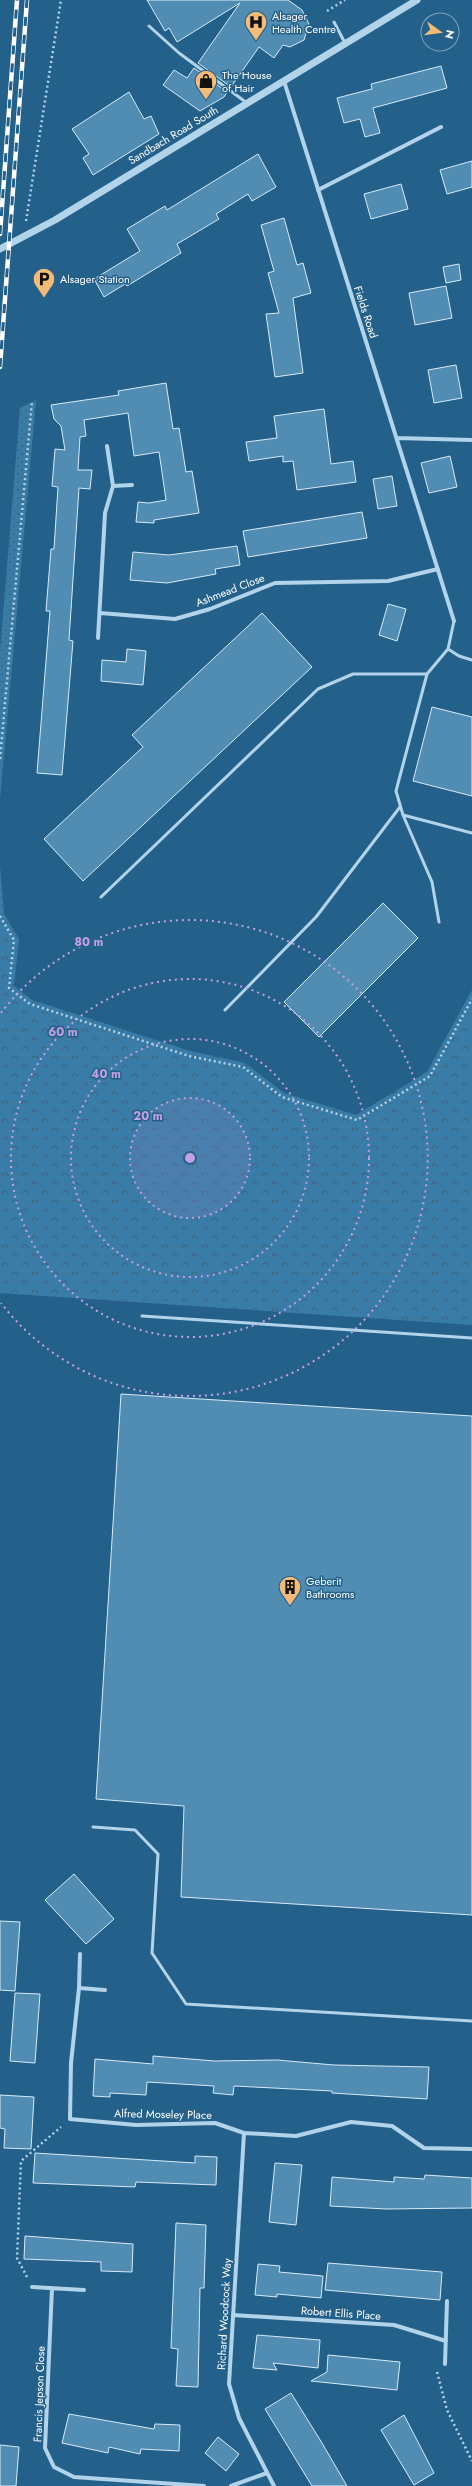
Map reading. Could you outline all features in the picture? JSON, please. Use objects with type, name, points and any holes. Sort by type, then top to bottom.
[{"type":"street","name":"Sandbach Road South","points":[[0,249],[55,220],[417,0]]},
{"type":"street","name":"Fields Road","points":[[284,80],[454,621]]},
{"type":"street","points":[[318,190],[441,127]]},
{"type":"street","points":[[397,438],[472,440]]},
{"type":"street","points":[[98,638],[104,561],[105,513],[113,486],[107,446]]},
{"type":"street","points":[[113,486],[132,485]]},
{"type":"street","name":"Ashmead Close","points":[[100,613],[175,620],[210,609],[275,583],[388,581],[438,568]]},
{"type":"street","points":[[70,2119],[71,2063],[79,1988],[80,1954]]},
{"type":"street","points":[[79,1988],[105,1990]]},
{"type":"street","name":"Alfred Moseley Place","points":[[70,2119],[136,2125],[215,2123],[244,2133],[296,2136],[351,2122],[392,2126],[424,2148],[472,2149]]},
{"type":"street","name":"Richard Woodcock Way","points":[[244,2133],[229,2384],[239,2418],[274,2486]]},
{"type":"street","points":[[32,2286],[84,2290]]},
{"type":"street","name":"Francis Jepson Close","points":[[52,2288],[46,2448],[54,2467],[74,2477],[204,2486]]},
{"type":"street","points":[[445,2364],[447,2301]]},
{"type":"street","name":"Robert Ellis Place","points":[[233,2315],[394,2325],[446,2341]]},
{"type":"street","points":[[231,2486],[267,2473]]},
{"type":"lane","points":[[334,22],[346,44]]},
{"type":"lane","points":[[149,26],[179,53],[247,103]]},
{"type":"lane","points":[[440,922],[432,882],[403,815],[396,791],[427,674],[448,649],[454,621]]},
{"type":"lane","points":[[448,649],[459,656],[472,660]]},
{"type":"lane","points":[[101,897],[318,689],[353,674],[427,674]]},
{"type":"lane","points":[[225,1010],[316,917],[400,806]]},
{"type":"lane","points":[[403,815],[472,833]]},
{"type":"lane","points":[[142,1316],[472,1338]]},
{"type":"lane","points":[[93,1827],[136,1830],[158,1854],[152,1953],[186,2004],[472,2022]]},
{"type":"path","points":[[25,236],[27,208],[61,0]]},
{"type":"path","points":[[327,11],[346,0]]},
{"type":"path","points":[[0,759],[32,401]]},
{"type":"path","points":[[0,916],[14,940],[9,988],[30,1004],[189,1056],[243,1067],[282,1098],[357,1120],[430,1076],[472,999]]},
{"type":"path","points":[[32,2286],[17,2258],[21,2161],[70,2119]]},
{"type":"path","points":[[436,2367],[447,2410],[472,2461]]},
{"type":"green space","points":[[36,400],[0,799],[0,652],[20,408]]},
{"type":"green space","points":[[0,866],[4,914],[0,918]]},
{"type":"green space","points":[[4,914],[19,939],[14,986],[32,1000],[190,1051],[245,1063],[284,1093],[356,1115],[427,1072],[472,990],[472,1325],[0,1293],[0,918]]},
{"type":"building","name":"Alsager Health Centre","points":[[147,0],[288,0],[302,10],[309,24],[304,40],[290,47],[283,45],[274,58],[259,47],[231,87],[198,63],[240,3],[177,42],[169,28],[165,31]]},
{"type":"building","points":[[441,66],[447,88],[373,108],[380,133],[365,137],[360,119],[344,123],[337,98],[372,89],[371,84]]},
{"type":"building","points":[[194,68],[227,92],[224,97],[200,111],[163,85],[174,70],[187,78]]},
{"type":"building","points":[[129,92],[144,119],[151,116],[159,134],[93,175],[83,158],[89,154],[72,129]]},
{"type":"building","points":[[258,154],[276,187],[252,201],[248,194],[216,214],[219,219],[177,244],[181,253],[127,286],[125,284],[104,297],[94,279],[140,251],[127,229],[165,206],[167,210]]},
{"type":"building","points":[[472,161],[472,187],[447,194],[440,170]]},
{"type":"building","points":[[401,184],[408,209],[371,219],[364,194]]},
{"type":"building","points":[[284,218],[297,265],[303,263],[311,293],[293,298],[303,373],[275,377],[266,314],[279,313],[268,273],[274,271],[261,225]]},
{"type":"building","points":[[459,264],[461,280],[446,283],[443,267]]},
{"type":"building","points":[[446,286],[452,318],[415,325],[409,293]]},
{"type":"building","points":[[456,365],[462,398],[434,403],[428,370]]},
{"type":"building","points":[[166,383],[173,429],[179,428],[186,472],[192,471],[199,513],[154,520],[154,523],[136,522],[138,502],[149,503],[166,500],[159,452],[134,456],[128,413],[84,420],[86,436],[80,437],[78,470],[92,470],[90,489],[79,488],[69,640],[73,641],[62,775],[37,773],[50,611],[46,611],[51,549],[54,549],[58,487],[52,486],[55,449],[65,450],[61,426],[54,419],[51,405],[119,395],[118,391]]},
{"type":"building","points":[[324,409],[331,464],[353,461],[356,482],[297,490],[293,461],[283,462],[283,456],[249,461],[246,442],[277,438],[274,416]]},
{"type":"building","points":[[450,456],[457,487],[429,493],[421,463]]},
{"type":"building","points":[[392,476],[397,506],[378,509],[373,479]]},
{"type":"building","points":[[362,512],[367,538],[248,557],[243,531]]},
{"type":"building","points":[[237,546],[240,565],[215,569],[216,574],[167,583],[130,580],[133,552],[169,555]]},
{"type":"building","points":[[388,604],[406,609],[397,641],[379,635]]},
{"type":"building","points":[[262,613],[312,667],[83,881],[44,839],[143,747],[132,735]]},
{"type":"building","points":[[127,649],[146,651],[143,685],[101,681],[102,660],[126,662]]},
{"type":"building","points":[[432,707],[472,717],[472,796],[413,781]]},
{"type":"building","points":[[383,903],[418,938],[319,1037],[284,1002]]},
{"type":"building","name":"Geberit Bathrooms","points":[[121,1394],[472,1416],[472,1915],[181,1897],[184,1806],[96,1799]]},
{"type":"building","points":[[74,1874],[114,1919],[86,1944],[45,1900]]},
{"type":"building","points":[[0,1921],[20,1922],[15,1991],[0,1990]]},
{"type":"building","points":[[15,1993],[40,1994],[35,2063],[10,2061]]},
{"type":"building","points":[[153,2056],[215,2061],[277,2060],[334,2065],[429,2067],[427,2099],[332,2093],[332,2091],[234,2086],[233,2095],[213,2093],[214,2086],[147,2082],[146,2095],[110,2093],[110,2097],[93,2096],[95,2059],[153,2064]]},
{"type":"building","points":[[0,2095],[34,2097],[31,2149],[4,2148],[5,2129],[0,2128]]},
{"type":"building","points":[[35,2153],[195,2163],[195,2156],[217,2157],[216,2185],[136,2182],[135,2187],[33,2183]]},
{"type":"building","points":[[275,2163],[302,2165],[296,2225],[269,2222]]},
{"type":"building","points":[[425,2175],[472,2178],[472,2208],[386,2209],[330,2206],[332,2177],[394,2182],[394,2177],[424,2179]]},
{"type":"building","points":[[176,2223],[206,2225],[204,2288],[200,2288],[198,2387],[176,2386],[178,2349],[171,2348]]},
{"type":"building","points":[[25,2236],[133,2244],[132,2272],[101,2271],[101,2262],[24,2259]]},
{"type":"building","points":[[328,2263],[442,2272],[440,2300],[325,2290]]},
{"type":"building","points":[[258,2264],[280,2266],[279,2272],[323,2276],[321,2298],[277,2294],[277,2297],[255,2295]]},
{"type":"building","points":[[257,2335],[320,2340],[318,2368],[273,2363],[277,2370],[253,2368]]},
{"type":"building","points":[[328,2355],[400,2362],[397,2390],[311,2381],[327,2372]]},
{"type":"building","points":[[291,2393],[347,2486],[312,2486],[265,2409]]},
{"type":"building","points":[[69,2414],[154,2429],[155,2424],[180,2425],[179,2451],[141,2449],[140,2454],[109,2447],[108,2453],[62,2443]]},
{"type":"building","points":[[404,2415],[434,2473],[414,2485],[381,2430]]},
{"type":"building","points":[[218,2437],[239,2454],[226,2471],[205,2453]]},
{"type":"building","points":[[0,2445],[19,2447],[16,2486],[0,2486]]},
{"type":"railway","points":[[0,234],[17,0]]},
{"type":"railway","points":[[0,367],[27,0]]},
{"type":"place","name":"Alsager Health Centre","points":[[256,42]]},
{"type":"place","name":"The House of Hair","points":[[206,100]]},
{"type":"place","name":"Alsager Station","points":[[44,298]]},
{"type":"place","name":"Geberit Bathrooms","points":[[290,1606]]}]
